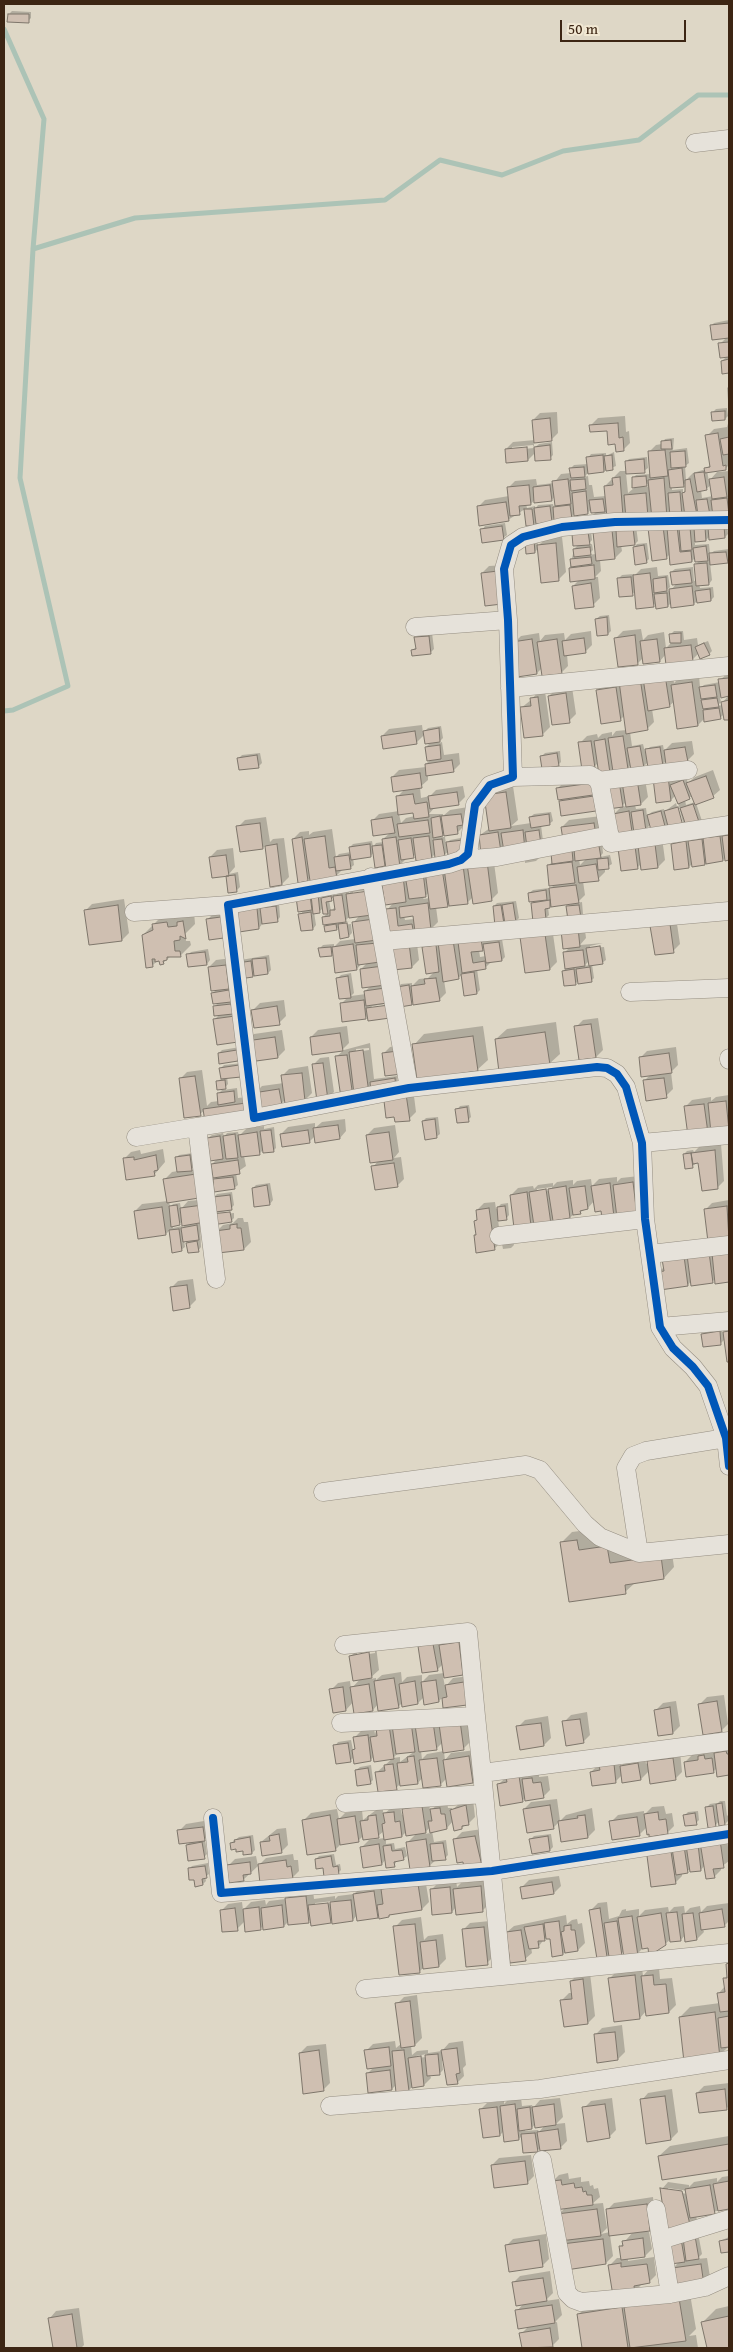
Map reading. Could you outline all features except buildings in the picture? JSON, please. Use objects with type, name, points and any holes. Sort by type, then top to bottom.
[{"type":"street","points":[[695,143],[729,139]]},
{"type":"street","points":[[513,777],[508,620],[504,569],[511,545],[523,537],[562,527],[614,522],[729,520]]},
{"type":"street","points":[[415,627],[508,620]]},
{"type":"street","points":[[510,688],[729,666]]},
{"type":"street","points":[[598,781],[688,770]]},
{"type":"street","points":[[461,860],[468,854],[475,805],[490,785],[513,777],[590,774],[598,781],[611,843],[729,825]]},
{"type":"street","points":[[134,912],[228,905],[449,864],[461,860],[498,857],[610,836]]},
{"type":"street","points":[[371,877],[409,1088]]},
{"type":"street","points":[[228,905],[254,1118]]},
{"type":"street","points":[[383,941],[729,911]]},
{"type":"street","points":[[630,992],[729,988]]},
{"type":"street","points":[[136,1137],[254,1118],[409,1088],[597,1067],[607,1068],[618,1074],[626,1087],[642,1143],[642,1182],[645,1219],[660,1327],[673,1348],[693,1367],[708,1386],[726,1438],[729,1466]]},
{"type":"street","points":[[197,1127],[216,1279]]},
{"type":"street","points":[[642,1143],[729,1135]]},
{"type":"street","points":[[499,1236],[645,1219]]},
{"type":"street","points":[[650,1254],[729,1245]]},
{"type":"street","points":[[660,1327],[729,1321]]},
{"type":"street","points":[[639,1553],[626,1468],[633,1456],[646,1451],[726,1438]]},
{"type":"street","points":[[323,1492],[526,1465],[540,1470],[585,1524],[600,1537],[639,1553],[729,1544]]},
{"type":"street","points":[[344,1645],[468,1632],[502,1976]]},
{"type":"street","points":[[340,1723],[476,1716]]},
{"type":"street","points":[[482,1773],[729,1741]]},
{"type":"street","points":[[345,1803],[484,1794]]},
{"type":"street","points":[[213,1818],[221,1893],[492,1870],[729,1834]]},
{"type":"street","points":[[365,1990],[729,1953]]},
{"type":"street","points":[[330,2106],[540,2089],[729,2060]]},
{"type":"street","points":[[542,2160],[567,2293],[573,2299],[582,2302],[670,2294],[704,2287],[729,2276]]},
{"type":"street","points":[[656,2209],[670,2294]]},
{"type":"street","points":[[661,2240],[729,2219]]},
{"type":"waterway","points":[[4,29],[44,119],[33,249],[20,478],[68,686],[13,710],[4,711]]},
{"type":"waterway","points":[[33,249],[135,218],[385,200],[440,160],[502,175],[563,151],[639,140],[698,95],[729,95]]},
{"type":"cycle path","points":[[729,520],[615,522],[562,527],[523,537],[511,545],[504,569],[508,620],[513,777],[490,785],[475,805],[468,854],[461,860],[449,864],[228,905],[254,1118],[409,1088],[597,1067],[607,1068],[617,1074],[626,1087],[642,1143],[645,1219],[660,1327],[673,1348],[693,1367],[708,1386],[726,1438],[729,1466]]},
{"type":"cycle path","points":[[213,1818],[221,1893],[492,1871],[729,1834]]}]
